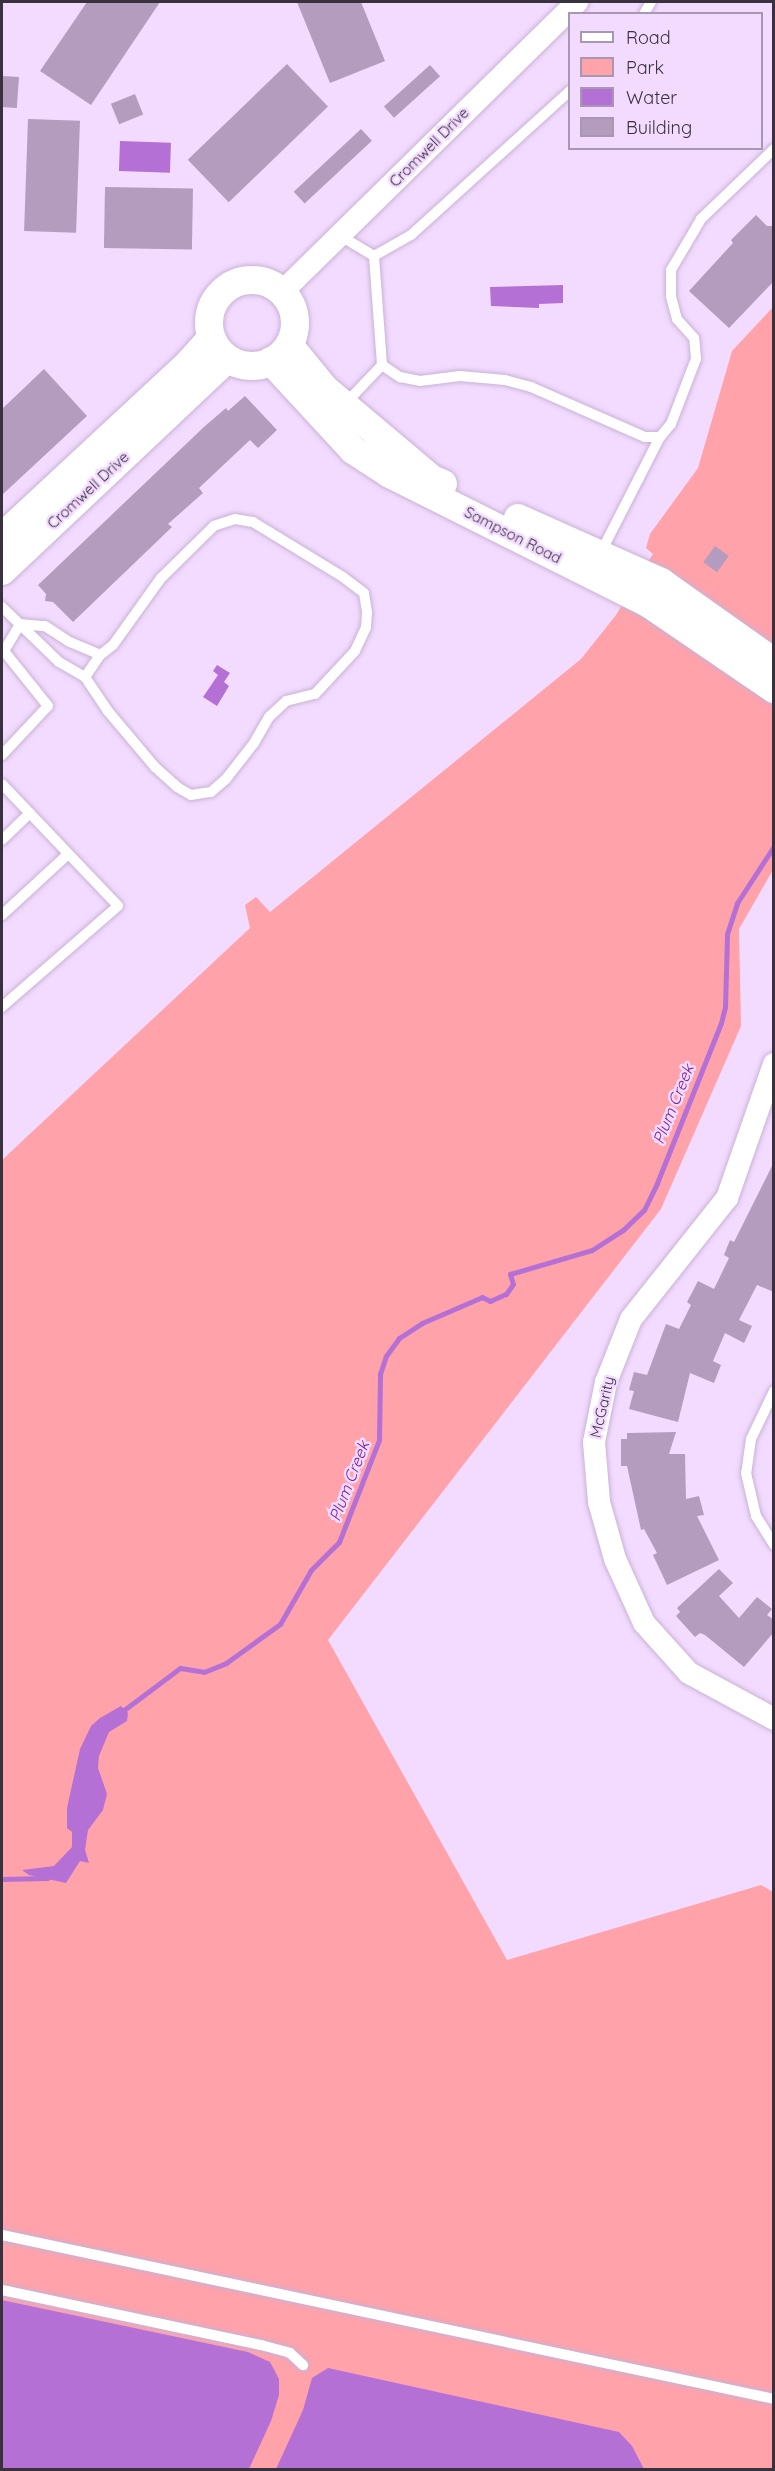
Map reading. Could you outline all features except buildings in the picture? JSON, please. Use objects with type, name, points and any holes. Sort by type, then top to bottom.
[{"type":"street","name":"Cromwell Drive","points":[[282,292],[577,2]]},
{"type":"street","points":[[258,280],[271,284],[282,292],[290,303],[294,317],[294,332],[280,353],[249,366],[219,348],[209,326],[212,307],[222,291],[233,284],[258,280]]},
{"type":"street","name":"Cromwell Drive","points":[[2,537],[187,365],[219,348]]},
{"type":"street","name":"Cromwell Drive","points":[[2,571],[219,348]]},
{"type":"street","name":"Sampson Road","points":[[280,353],[432,479],[661,582],[774,662]]},
{"type":"street","name":"Sampson Road","points":[[280,353],[353,450],[390,474],[648,603],[774,689]]},
{"type":"street","name":"McGarity","points":[[774,1064],[727,1198],[631,1319],[606,1382],[594,1442],[599,1502],[612,1547],[644,1623],[689,1673],[774,1719]]},
{"type":"lane","points":[[374,256],[411,235],[568,93]]},
{"type":"lane","points":[[600,554],[660,437],[671,424],[696,359],[694,338],[677,320],[671,296],[672,270],[701,219],[774,149]]},
{"type":"lane","points":[[339,236],[374,256]]},
{"type":"lane","points":[[345,405],[382,365],[374,256]]},
{"type":"lane","points":[[382,365],[400,377],[420,381],[460,376],[505,380],[531,387],[645,437],[660,437]]},
{"type":"lane","points":[[2,607],[59,662],[85,676],[130,738],[177,788],[191,795],[211,792],[226,779],[254,743],[269,717],[286,701],[315,694],[355,651],[366,627],[367,612],[363,593],[343,577],[253,522],[236,519],[214,526],[160,578],[113,645],[100,655],[85,676]]},
{"type":"lane","points":[[20,624],[45,626],[60,636],[100,655]]},
{"type":"lane","points":[[2,755],[48,706],[4,651],[20,624]]},
{"type":"lane","points":[[50,653],[60,636]]},
{"type":"lane","points":[[2,784],[118,906],[2,1007]]},
{"type":"lane","points":[[2,840],[30,813]]},
{"type":"lane","points":[[2,915],[69,854]]},
{"type":"lane","points":[[774,1391],[752,1439],[746,1473],[756,1516],[774,1545]]},
{"type":"lane","points":[[2,2235],[774,2399]]},
{"type":"lane","points":[[2,2290],[261,2345],[290,2353],[303,2365]]},
{"type":"green space","points":[[773,307],[774,868],[739,929],[741,1026],[661,1209],[328,1640],[507,1960],[761,1885],[773,1892],[773,2469],[2,2469],[2,1160],[250,928],[245,905],[256,897],[270,912],[581,659],[616,615],[653,554],[646,548],[650,534],[698,468],[732,351]]},
{"type":"water","points":[[120,141],[171,143],[170,173],[119,171]]},
{"type":"water","points":[[563,285],[563,303],[539,304],[539,308],[491,306],[490,287]]},
{"type":"water","points":[[217,665],[230,673],[224,682],[229,686],[217,706],[203,697],[218,675],[213,671]]},
{"type":"water","points":[[121,1706],[128,1713],[127,1721],[109,1732],[99,1756],[98,1768],[107,1794],[103,1810],[88,1830],[85,1850],[89,1863],[80,1861],[66,1883],[29,1875],[22,1870],[54,1866],[72,1847],[72,1832],[67,1828],[67,1808],[80,1749],[91,1726]]},
{"type":"water","points":[[2,2300],[248,2352],[270,2362],[279,2379],[279,2395],[271,2421],[249,2469],[2,2469]]},
{"type":"water","points":[[328,2368],[619,2432],[632,2446],[644,2469],[276,2469],[303,2410],[312,2378]]},
{"type":"waterway","name":"Plum Creek","points":[[120,1713],[180,1668],[204,1672],[226,1663],[280,1624],[311,1570],[339,1542],[379,1440],[380,1374],[386,1356],[399,1338],[422,1323],[482,1297],[490,1301],[506,1294],[513,1284],[510,1274],[592,1250],[623,1230],[644,1210],[721,1023],[725,1007],[727,934],[737,903],[774,846]]},
{"type":"waterway","name":"Plum Creek","points":[[2,1879],[47,1878],[52,1873]]}]
